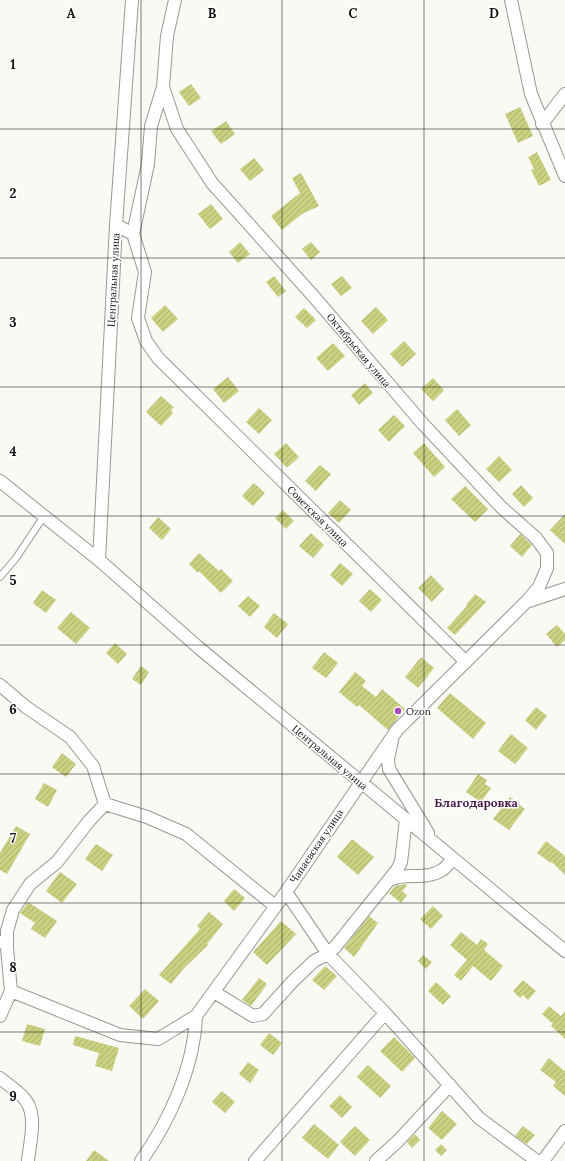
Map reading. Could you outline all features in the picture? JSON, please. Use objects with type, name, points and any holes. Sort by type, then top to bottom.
[{"type":"street","name":"Центральная улица","points":[[99,560],[116,225],[132,0]]},
{"type":"street","points":[[116,225],[133,234],[148,164],[151,126],[163,87],[167,36],[175,0]]},
{"type":"street","points":[[511,0],[531,94],[542,124],[565,176]]},
{"type":"street","name":"Октябрьская улица","points":[[163,87],[177,129],[212,183],[315,298],[422,424],[502,508],[536,538],[547,553],[547,568],[539,587],[526,602]]},
{"type":"street","points":[[531,94],[539,100],[562,99]]},
{"type":"street","points":[[542,124],[562,99]]},
{"type":"street","name":"Советская улица","points":[[133,234],[145,272],[138,318],[146,342],[158,358],[466,662]]},
{"type":"street","name":"Центральная улица","points":[[0,480],[99,560],[199,648],[359,782],[431,839],[453,859],[565,951]]},
{"type":"street","name":"Чапаевская улица","points":[[196,1016],[286,892],[359,782],[397,730],[526,602],[565,589]]},
{"type":"street","points":[[0,685],[26,707],[70,737],[93,766],[105,804]]},
{"type":"street","points":[[397,730],[390,746],[388,759],[389,769],[431,839]]},
{"type":"street","points":[[105,804],[147,817],[186,834],[275,906]]},
{"type":"street","points":[[0,1016],[10,991],[7,931],[13,910],[30,884],[57,862],[84,827],[105,804]]},
{"type":"street","points":[[214,992],[253,1016],[263,1014],[293,981],[314,961],[328,954],[392,879],[402,862],[406,819]]},
{"type":"street","points":[[392,879],[400,876],[433,874],[442,870],[453,859]]},
{"type":"street","points":[[286,892],[328,954],[385,1013],[479,1118],[537,1161]]},
{"type":"street","points":[[0,935],[7,948]]},
{"type":"street","points":[[10,991],[120,1035],[158,1039],[196,1016]]},
{"type":"street","points":[[255,1161],[385,1013]]},
{"type":"street","points":[[141,1161],[169,1114],[188,1064],[195,1037],[196,1016]]},
{"type":"street","points":[[0,1078],[23,1097],[30,1112],[33,1126],[28,1161]]},
{"type":"street","points":[[376,1161],[398,1141],[450,1085]]},
{"type":"street","points":[[543,1161],[565,1131]]},
{"type":"lane","points":[[0,577],[16,558],[44,516]]},
{"type":"building","points":[[191,84],[201,98],[189,106],[179,92]]},
{"type":"building","points":[[520,107],[533,136],[518,143],[505,114]]},
{"type":"building","points":[[226,121],[235,134],[221,144],[211,131]]},
{"type":"building","points":[[537,152],[551,180],[539,186],[531,170],[534,169],[528,157]]},
{"type":"building","points":[[254,158],[264,170],[250,181],[240,169]]},
{"type":"building","points":[[301,173],[319,206],[302,214],[282,230],[271,216],[300,193],[292,178]]},
{"type":"building","points":[[211,204],[223,219],[210,229],[198,214]]},
{"type":"building","points":[[240,242],[250,254],[238,263],[229,252]]},
{"type":"building","points":[[311,242],[320,252],[311,260],[302,249]]},
{"type":"building","points":[[274,276],[286,291],[278,297],[266,282]]},
{"type":"building","points":[[342,276],[352,288],[341,296],[331,284]]},
{"type":"building","points":[[165,305],[178,319],[163,332],[151,318]]},
{"type":"building","points":[[376,307],[388,320],[373,334],[361,321]]},
{"type":"building","points":[[304,308],[316,320],[307,328],[295,317]]},
{"type":"building","points":[[404,341],[416,354],[402,367],[390,354]]},
{"type":"building","points":[[333,343],[345,356],[328,371],[316,358]]},
{"type":"building","points":[[228,377],[239,391],[224,403],[213,389]]},
{"type":"building","points":[[433,378],[444,390],[433,401],[421,389]]},
{"type":"building","points":[[365,383],[373,393],[359,405],[351,395]]},
{"type":"building","points":[[161,396],[174,407],[171,410],[173,413],[161,426],[146,412]]},
{"type":"building","points":[[259,408],[272,420],[259,434],[246,422]]},
{"type":"building","points":[[457,409],[471,425],[459,436],[445,420]]},
{"type":"building","points":[[394,415],[405,426],[389,442],[378,430]]},
{"type":"building","points":[[286,443],[299,457],[287,468],[274,454]]},
{"type":"building","points":[[424,443],[445,467],[434,477],[413,453]]},
{"type":"building","points":[[499,456],[512,470],[499,482],[486,469]]},
{"type":"building","points":[[320,465],[331,474],[316,491],[305,481]]},
{"type":"building","points":[[254,483],[265,493],[253,506],[242,496]]},
{"type":"building","points":[[521,485],[533,498],[524,507],[512,494]]},
{"type":"building","points":[[465,486],[488,509],[475,522],[451,499]]},
{"type":"building","points":[[340,500],[351,510],[339,523],[328,513]]},
{"type":"building","points":[[283,510],[294,521],[286,529],[275,518]]},
{"type":"building","points":[[565,514],[565,544],[550,530]]},
{"type":"building","points":[[158,517],[171,529],[162,540],[149,528]]},
{"type":"building","points":[[311,533],[324,545],[313,558],[299,546]]},
{"type":"building","points":[[520,534],[532,545],[522,557],[510,546]]},
{"type":"building","points":[[199,553],[219,571],[221,569],[233,581],[221,593],[199,571],[198,573],[189,564]]},
{"type":"building","points":[[340,563],[353,574],[342,586],[330,575]]},
{"type":"building","points":[[431,575],[444,589],[432,602],[418,588]]},
{"type":"building","points":[[370,589],[382,600],[371,612],[359,601]]},
{"type":"building","points":[[42,590],[56,600],[46,613],[33,603]]},
{"type":"building","points":[[475,594],[486,602],[455,635],[447,628],[467,606],[466,605]]},
{"type":"building","points":[[248,596],[260,606],[250,617],[238,606]]},
{"type":"building","points":[[71,612],[90,628],[76,644],[57,628]]},
{"type":"building","points":[[274,613],[288,624],[277,638],[264,627]]},
{"type":"building","points":[[557,625],[565,634],[565,640],[557,647],[546,634]]},
{"type":"building","points":[[115,643],[127,654],[118,664],[106,653]]},
{"type":"building","points":[[324,652],[338,663],[326,678],[312,668]]},
{"type":"building","points":[[421,657],[434,668],[418,688],[405,677]]},
{"type":"building","points":[[141,666],[149,672],[141,685],[132,679]]},
{"type":"building","points":[[355,672],[366,681],[362,686],[376,697],[382,689],[405,709],[388,730],[359,705],[357,707],[339,692]]},
{"type":"building","points":[[450,693],[486,723],[473,739],[437,708]]},
{"type":"building","points":[[536,707],[547,716],[536,730],[525,720]]},
{"type":"building","points":[[511,734],[528,748],[515,764],[498,751]]},
{"type":"building","points":[[62,753],[76,764],[66,777],[52,767]]},
{"type":"building","points":[[478,774],[487,780],[485,784],[491,788],[481,802],[466,792]]},
{"type":"building","points":[[44,783],[57,790],[48,807],[35,799]]},
{"type":"building","points":[[510,797],[525,809],[509,830],[493,819]]},
{"type":"building","points":[[16,826],[30,834],[7,874],[0,870],[0,853]]},
{"type":"building","points":[[352,839],[374,857],[358,875],[337,857]]},
{"type":"building","points":[[546,841],[565,856],[565,875],[552,862],[551,863],[537,853]]},
{"type":"building","points":[[96,844],[113,855],[102,871],[85,859]]},
{"type":"building","points":[[60,872],[77,884],[62,903],[46,891]]},
{"type":"building","points":[[405,884],[407,886],[402,891],[407,895],[401,903],[389,893],[395,886]]},
{"type":"building","points":[[234,889],[245,898],[234,911],[224,901]]},
{"type":"building","points":[[28,902],[57,921],[45,938],[31,929],[35,923],[20,913]]},
{"type":"building","points":[[433,906],[443,916],[431,929],[420,919]]},
{"type":"building","points":[[209,912],[223,924],[207,944],[208,945],[184,968],[171,984],[159,975],[200,929],[197,926]]},
{"type":"building","points":[[369,916],[378,923],[354,957],[344,948]]},
{"type":"building","points":[[281,921],[296,934],[267,965],[253,952]]},
{"type":"building","points":[[461,932],[477,945],[481,939],[488,944],[484,950],[503,966],[491,981],[473,966],[461,981],[454,975],[467,960],[450,945]]},
{"type":"building","points":[[423,955],[432,962],[426,969],[418,961]]},
{"type":"building","points":[[325,966],[337,976],[324,990],[312,980]]},
{"type":"building","points":[[259,978],[267,984],[251,1006],[242,1000]]},
{"type":"building","points":[[523,980],[536,991],[528,1000],[523,995],[520,998],[513,991]]},
{"type":"building","points":[[436,982],[451,996],[443,1005],[428,991]]},
{"type":"building","points":[[145,989],[159,1001],[143,1019],[129,1006]]},
{"type":"building","points":[[549,1006],[561,1016],[565,1011],[565,1039],[551,1026],[553,1024],[542,1014]]},
{"type":"building","points":[[27,1024],[45,1029],[40,1046],[22,1041]]},
{"type":"building","points":[[269,1033],[282,1043],[273,1055],[260,1045]]},
{"type":"building","points":[[75,1036],[119,1048],[112,1071],[95,1066],[99,1053],[73,1045]]},
{"type":"building","points":[[394,1037],[415,1058],[402,1072],[380,1051]]},
{"type":"building","points":[[549,1058],[564,1071],[565,1070],[565,1096],[553,1086],[556,1082],[540,1070]]},
{"type":"building","points":[[248,1062],[259,1070],[250,1083],[239,1074]]},
{"type":"building","points":[[368,1065],[391,1086],[380,1098],[357,1077]]},
{"type":"building","points":[[222,1091],[235,1102],[225,1113],[212,1102]]},
{"type":"building","points":[[340,1095],[352,1107],[342,1118],[329,1106]]},
{"type":"building","points":[[442,1111],[457,1124],[442,1140],[428,1128]]},
{"type":"building","points":[[314,1124],[339,1145],[328,1159],[302,1138]]},
{"type":"building","points":[[355,1126],[370,1140],[355,1156],[340,1142]]},
{"type":"building","points":[[523,1126],[535,1135],[527,1144],[515,1136]]},
{"type":"building","points":[[415,1134],[420,1140],[412,1148],[407,1142]]},
{"type":"building","points":[[441,1144],[447,1150],[441,1156],[435,1150]]},
{"type":"building","points":[[94,1150],[109,1161],[86,1161]]},
{"type":"place","name":"Ozon","points":[[398,711]]},
{"type":"district","name":"Благодаровка","points":[[476,803]]}]
